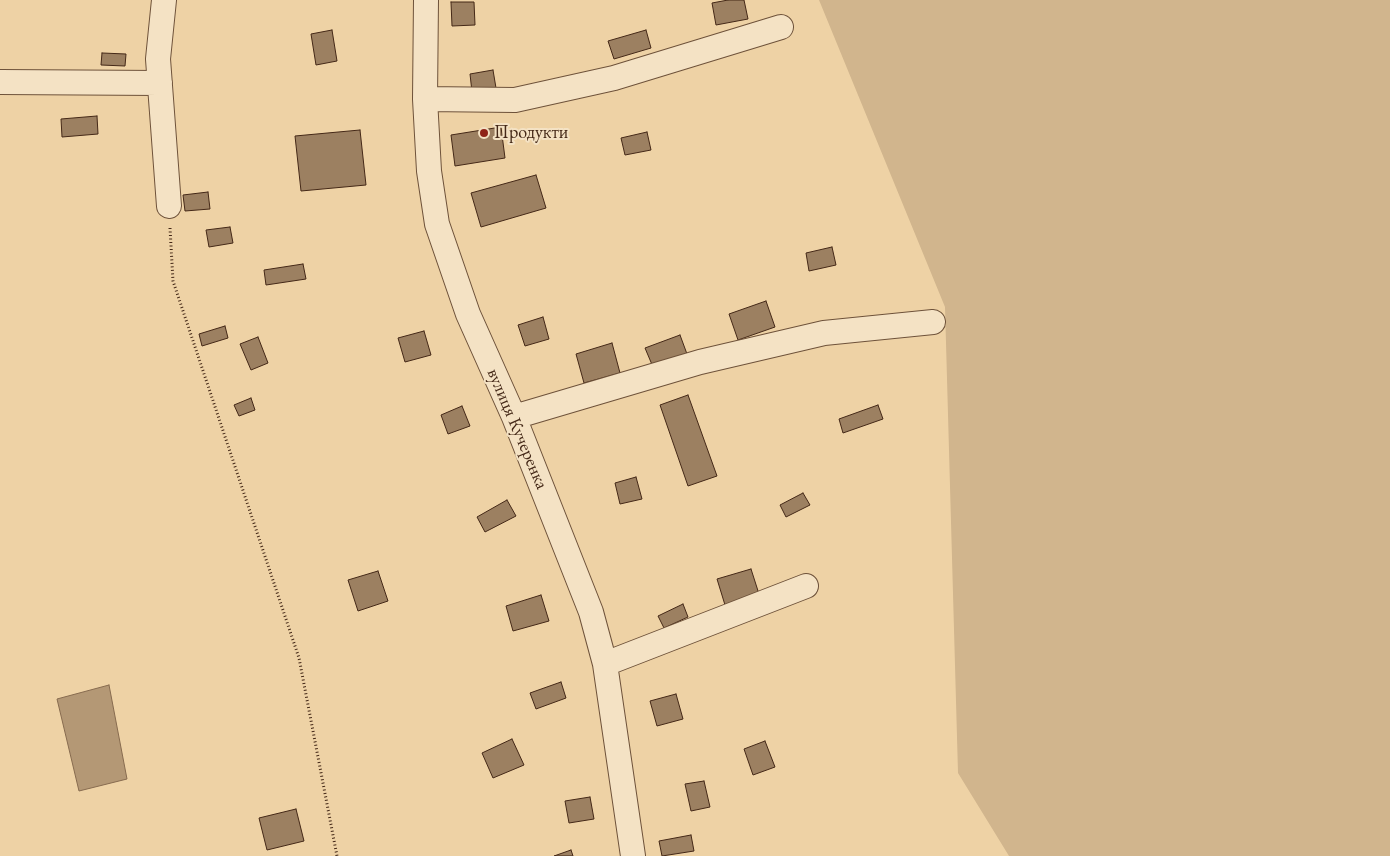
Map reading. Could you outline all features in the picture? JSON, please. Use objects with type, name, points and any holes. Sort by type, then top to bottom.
[{"type":"street","points":[[164,0],[158,59],[169,206]]},
{"type":"street","name":"вулиця Кучеренка","points":[[426,0],[425,99],[429,171],[437,224],[468,314],[514,417],[592,612],[606,664],[633,856]]},
{"type":"street","points":[[425,99],[515,100],[614,78],[781,27]]},
{"type":"street","points":[[0,82],[160,83]]},
{"type":"street","points":[[514,417],[700,362],[824,333],[933,322]]},
{"type":"street","points":[[606,664],[806,586]]},
{"type":"path","points":[[169,206],[173,281],[299,658],[337,856]]},
{"type":"shaded area","points":[[819,0],[1390,0],[1390,856],[1009,856],[958,773],[945,307]]},
{"type":"shaded area","points":[[109,685],[127,779],[79,791],[57,699]]},
{"type":"building","points":[[744,0],[748,19],[716,25],[712,3]]},
{"type":"building","points":[[451,2],[474,2],[475,25],[452,26]]},
{"type":"building","points":[[332,30],[337,61],[316,65],[311,34]]},
{"type":"building","points":[[646,30],[651,48],[614,59],[608,41]]},
{"type":"building","points":[[102,53],[126,54],[125,66],[101,65]]},
{"type":"building","points":[[493,70],[496,88],[472,92],[470,74]]},
{"type":"building","points":[[97,116],[98,134],[62,137],[61,119]]},
{"type":"building","points":[[501,127],[505,158],[455,166],[451,135]]},
{"type":"building","points":[[360,130],[366,185],[301,191],[295,136]]},
{"type":"building","points":[[647,132],[651,150],[625,155],[621,138]]},
{"type":"building","points":[[536,175],[546,208],[481,227],[471,193]]},
{"type":"building","points":[[208,192],[210,209],[185,211],[183,195]]},
{"type":"building","points":[[230,227],[233,243],[209,247],[206,230]]},
{"type":"building","points":[[832,247],[836,265],[809,271],[806,253]]},
{"type":"building","points":[[303,264],[306,279],[266,285],[264,270]]},
{"type":"building","points":[[766,301],[775,327],[738,340],[729,314]]},
{"type":"building","points":[[543,317],[549,339],[525,346],[518,325]]},
{"type":"building","points":[[225,326],[228,338],[202,346],[199,334]]},
{"type":"building","points":[[424,331],[431,355],[405,362],[398,338]]},
{"type":"building","points":[[680,335],[687,354],[653,367],[645,348]]},
{"type":"building","points":[[258,337],[268,363],[251,370],[240,344]]},
{"type":"building","points":[[612,343],[620,373],[584,383],[576,354]]},
{"type":"building","points":[[688,395],[717,476],[688,486],[660,405]]},
{"type":"building","points":[[251,398],[255,410],[239,416],[234,405]]},
{"type":"building","points":[[878,405],[883,419],[843,433],[839,419]]},
{"type":"building","points":[[462,406],[470,426],[448,434],[441,415]]},
{"type":"building","points":[[636,477],[642,499],[620,504],[615,483]]},
{"type":"building","points":[[803,493],[810,505],[786,517],[780,505]]},
{"type":"building","points":[[507,500],[516,516],[485,532],[477,517]]},
{"type":"building","points":[[751,569],[759,594],[725,605],[717,579]]},
{"type":"building","points":[[378,571],[388,601],[358,611],[348,580]]},
{"type":"building","points":[[541,595],[549,621],[513,631],[506,606]]},
{"type":"building","points":[[683,604],[688,617],[664,628],[658,616]]},
{"type":"building","points":[[561,682],[566,698],[536,709],[530,693]]},
{"type":"building","points":[[676,694],[683,719],[657,726],[650,701]]},
{"type":"building","points":[[512,739],[524,765],[493,778],[482,753]]},
{"type":"building","points":[[765,741],[775,767],[753,775],[744,749]]},
{"type":"building","points":[[704,781],[710,807],[691,811],[685,784]]},
{"type":"building","points":[[590,797],[594,819],[569,823],[565,801]]},
{"type":"building","points":[[296,809],[304,841],[267,850],[259,818]]},
{"type":"building","points":[[691,835],[694,851],[662,856],[659,841]]},
{"type":"building","points":[[571,850],[573,856],[554,856]]},
{"type":"place","name":"Продукти","points":[[484,133]]}]
